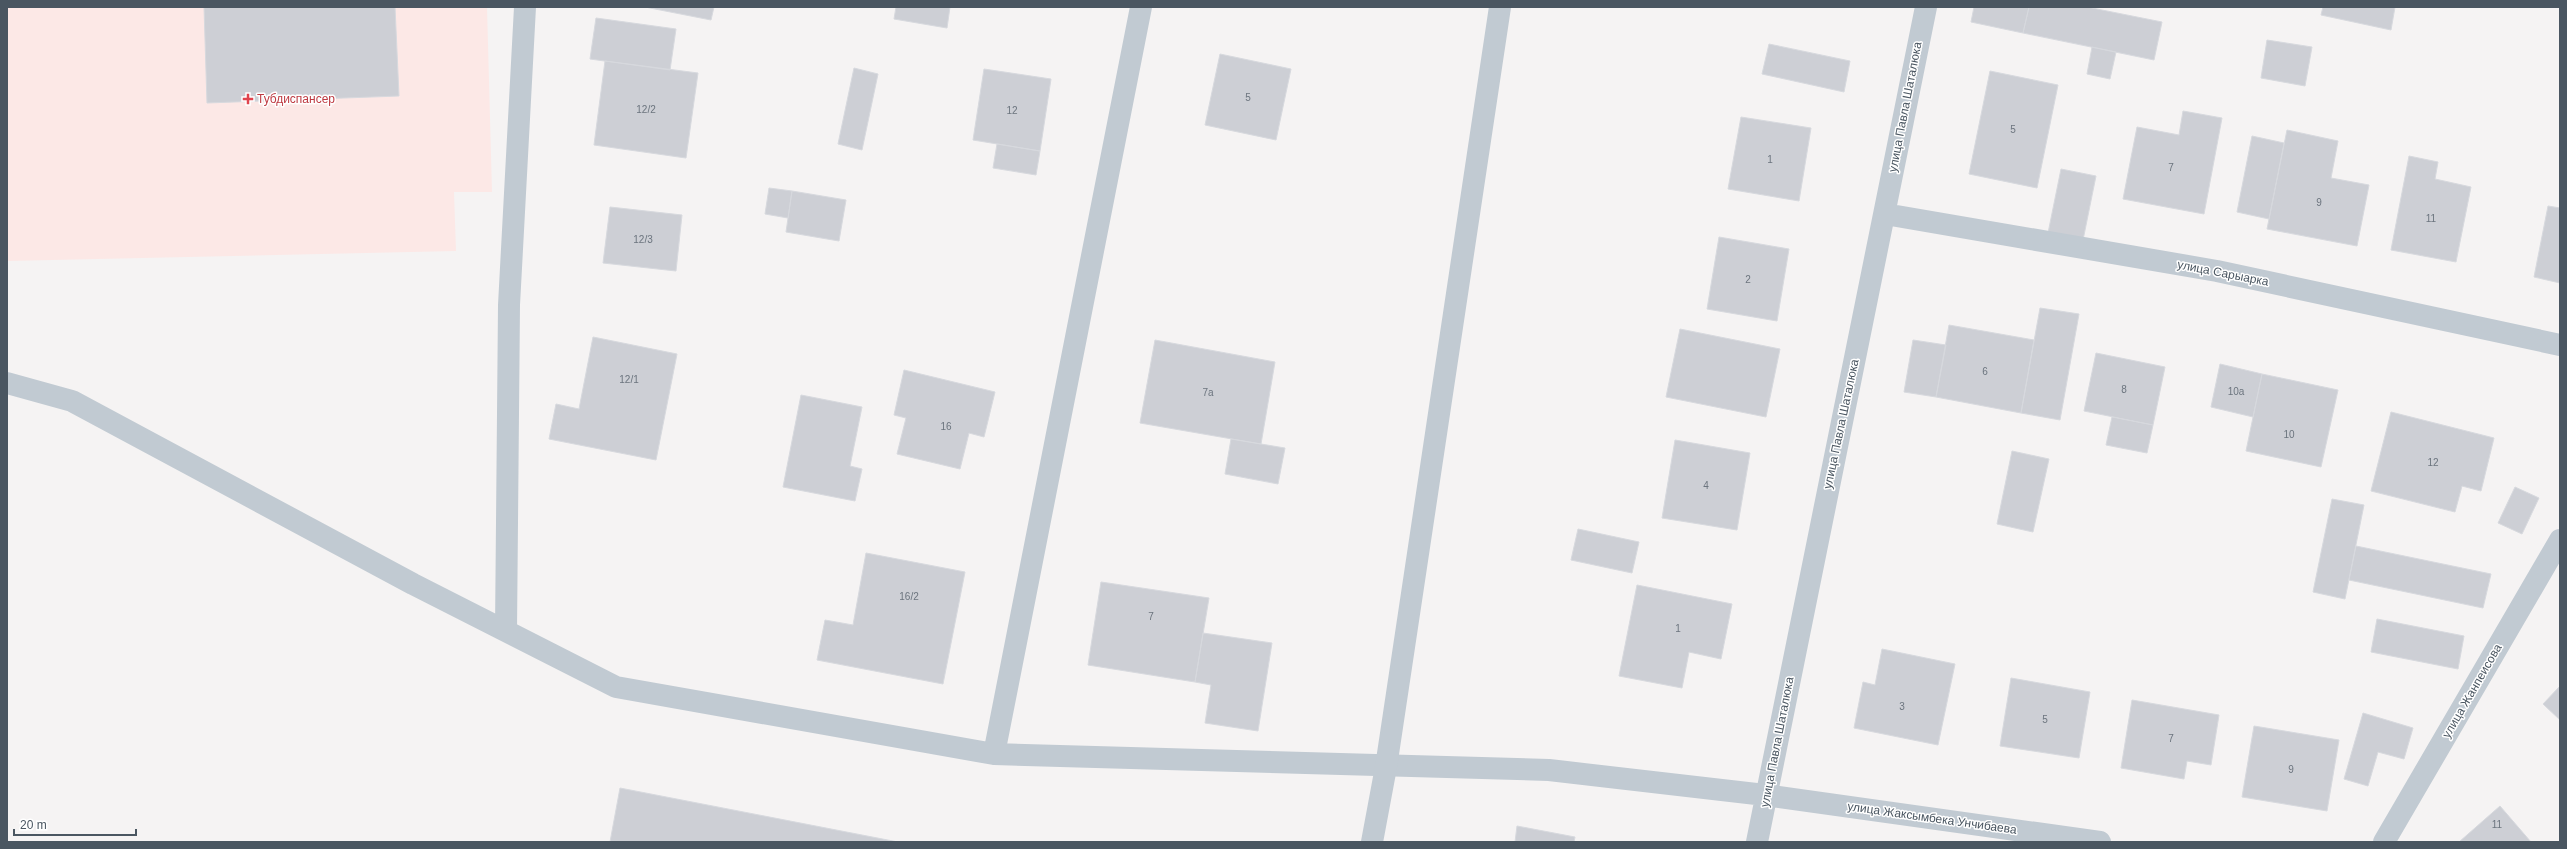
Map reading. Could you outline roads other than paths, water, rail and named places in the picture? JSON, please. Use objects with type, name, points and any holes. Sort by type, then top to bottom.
[{"type":"street","points":[[506,631],[509,305],[525,7]]},
{"type":"street","points":[[994,754],[1141,7]]},
{"type":"street","points":[[1372,842],[1386,767],[1500,7]]},
{"type":"street","name":"улица Павла Шаталюка","points":[[1757,842],[1765,795],[1926,7]]},
{"type":"street","name":"улица Сарыарка","points":[[1884,214],[2217,271],[2560,345]]},
{"type":"street","name":"улица Жаксымбека Унчибаева","points":[[7,383],[72,400],[413,584],[616,687],[994,754],[1386,767],[1549,770],[1765,795],[2100,842]]},
{"type":"street","name":"улица Жанпеисова","points":[[2384,842],[2560,540]]},
{"type":"place","name":"Тубдиспансер","points":[[248,99]]}]
